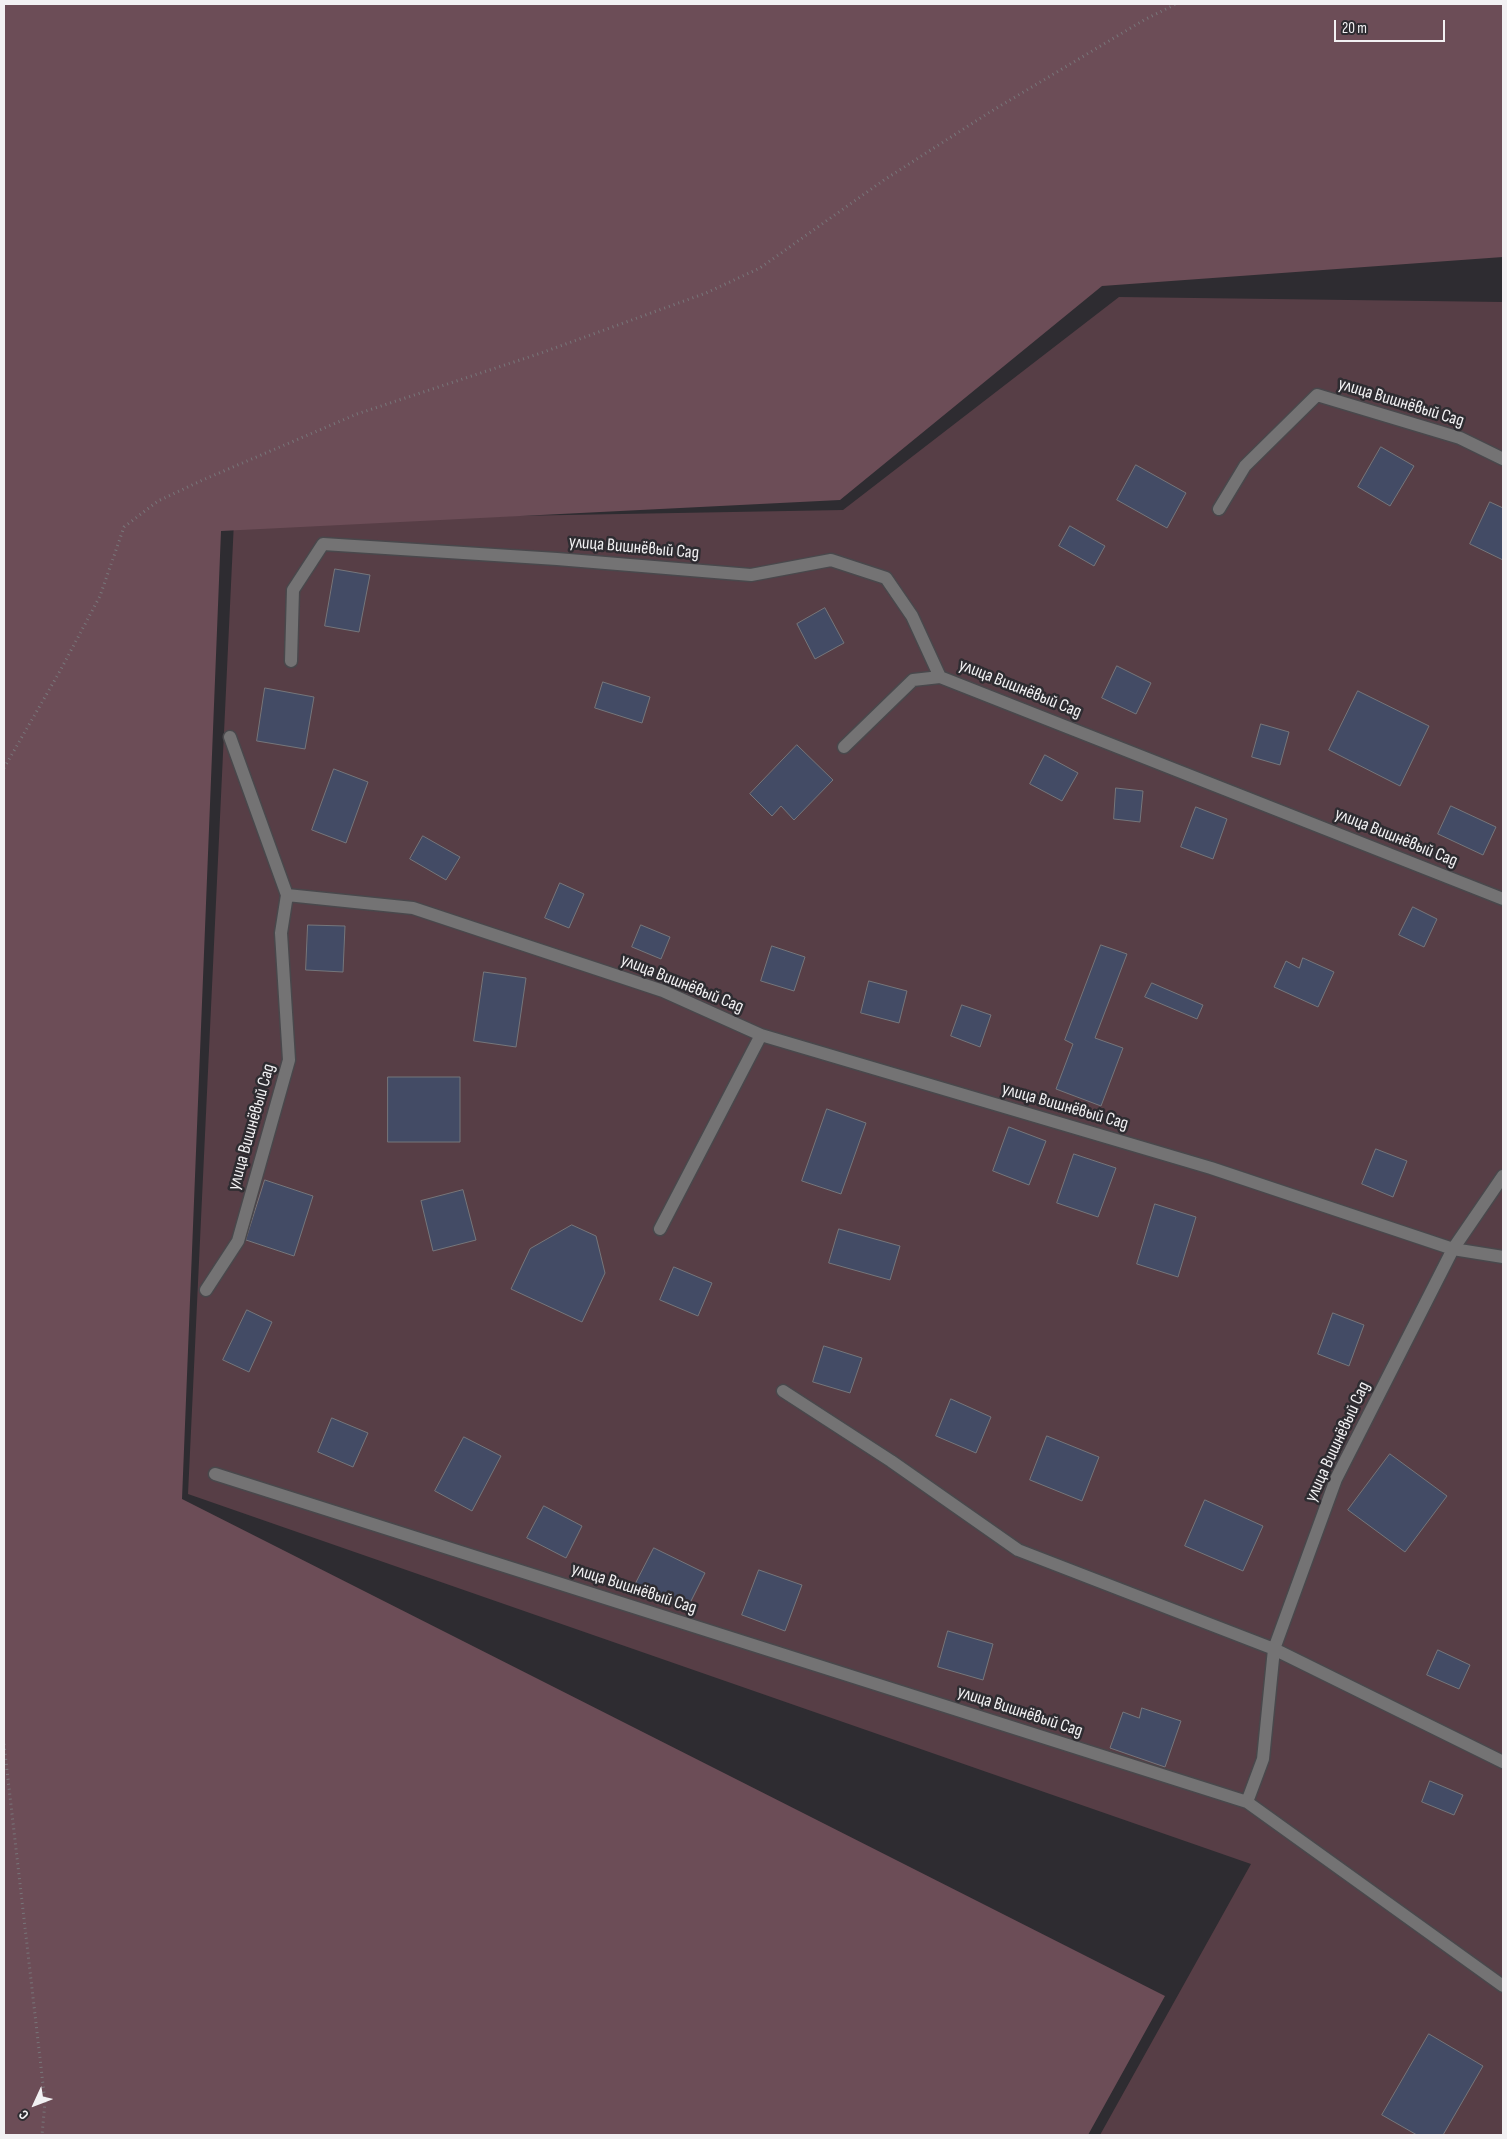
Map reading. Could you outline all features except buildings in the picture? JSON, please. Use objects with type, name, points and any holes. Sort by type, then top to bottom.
[{"type":"street","name":"улица Вишнёвый Сад","points":[[1219,509],[1245,466],[1317,394],[1460,438],[1503,459]]},
{"type":"street","name":"улица Вишнёвый Сад","points":[[292,661],[293,590],[323,544],[557,559],[751,575],[831,560],[886,578],[912,616],[940,676],[1503,899]]},
{"type":"street","points":[[844,747],[913,680],[940,676]]},
{"type":"street","points":[[230,737],[287,895]]},
{"type":"street","name":"улица Вишнёвый Сад","points":[[206,1290],[238,1240],[289,1060],[281,932],[287,895],[413,908],[663,991],[761,1035],[1211,1168],[1453,1249],[1503,1257]]},
{"type":"street","points":[[660,1229],[761,1035]]},
{"type":"street","name":"улица Вишнёвый Сад","points":[[215,1474],[1247,1802],[1263,1759],[1274,1649],[1336,1479],[1453,1249],[1503,1176]]},
{"type":"street","points":[[782,1391],[891,1460],[1018,1550],[1274,1649],[1503,1762]]},
{"type":"street","points":[[1247,1802],[1503,1986]]},
{"type":"path","points":[[4,768],[60,671],[100,596],[124,527],[158,501],[204,479],[356,414],[550,350],[706,293],[760,268],[884,180],[1050,76],[1144,20],[1176,4]]},
{"type":"path","points":[[4,1744],[45,2102],[42,2135]]},
{"type":"shaded area","points":[[4,4],[1503,4],[1503,257],[1102,286],[840,500],[221,531],[182,1499],[1165,1996],[1088,2135],[4,2135]]},
{"type":"shaded area","points":[[1119,297],[1503,302],[1503,2135],[1100,2135],[1251,1864],[188,1494],[234,521],[843,510]]}]
